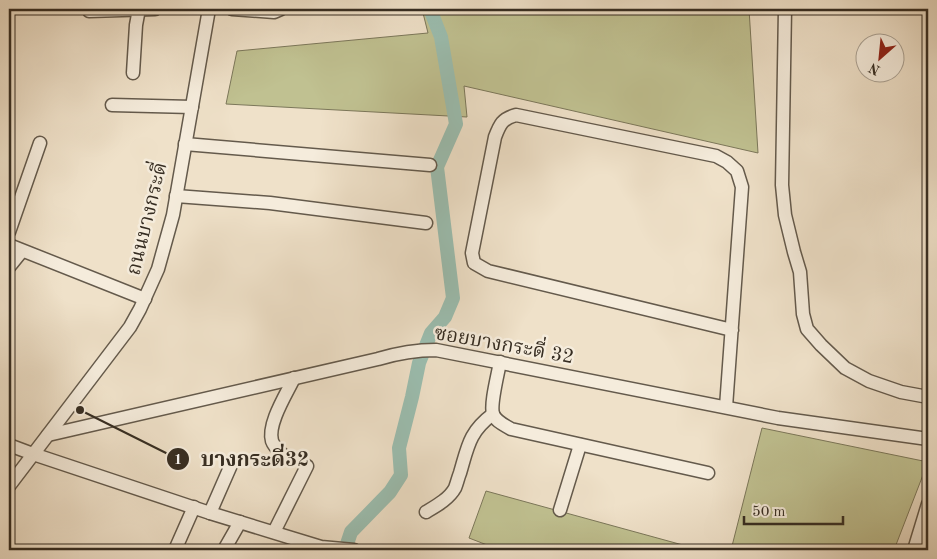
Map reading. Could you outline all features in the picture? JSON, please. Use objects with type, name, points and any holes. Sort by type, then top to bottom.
[{"type":"street","points":[[133,73],[139,9]]},
{"type":"street","points":[[89,11],[155,9]]},
{"type":"street","name":"ถนนบางกระดี่","points":[[9,486],[130,327],[158,269],[173,215],[209,9]]},
{"type":"street","points":[[232,9],[274,12],[281,9]]},
{"type":"street","points":[[785,9],[782,185],[785,215],[800,272],[803,314],[807,329],[845,368],[869,380],[901,392],[928,397]]},
{"type":"street","points":[[112,104],[192,107]]},
{"type":"street","points":[[726,407],[732,330],[742,187],[737,171],[727,162],[716,156],[516,115],[507,118],[499,126],[495,137],[472,254],[474,263],[488,271],[732,330]]},
{"type":"street","points":[[9,232],[40,143]]},
{"type":"street","points":[[185,144],[430,165]]},
{"type":"street","points":[[176,196],[270,203],[426,223]]},
{"type":"street","points":[[9,246],[145,298]]},
{"type":"street","points":[[9,267],[22,251]]},
{"type":"street","name":"ซอยบางกระดี่ 32","points":[[48,434],[398,353],[436,350],[778,418],[928,439]]},
{"type":"street","points":[[500,362],[492,405],[494,414],[499,421],[511,429],[708,473]]},
{"type":"street","points":[[284,456],[272,440],[271,430],[275,416],[294,378]]},
{"type":"street","points":[[426,512],[441,503],[455,488],[472,437],[482,422],[494,414]]},
{"type":"street","points":[[9,445],[322,549],[353,550]]},
{"type":"street","points":[[560,510],[580,445]]},
{"type":"street","points":[[210,512],[230,465]]},
{"type":"street","points":[[274,532],[307,466]]},
{"type":"street","points":[[914,550],[928,504]]},
{"type":"street","points":[[175,550],[194,507]]},
{"type":"street","points":[[224,550],[240,522]]},
{"type":"green space","points":[[422,9],[749,9],[758,153],[464,86],[467,117],[226,104],[237,51],[428,33]]},
{"type":"green space","points":[[762,428],[928,462],[894,550],[731,550]]},
{"type":"green space","points":[[486,491],[701,550],[500,550],[469,538]]},
{"type":"waterway","points":[[345,550],[351,532],[390,492],[401,475],[399,448],[419,363],[431,333],[445,317],[453,298],[437,167],[456,124],[441,37],[430,9]]},
{"type":"place","name":"บางกระดี่32","points":[[80,410]]}]
